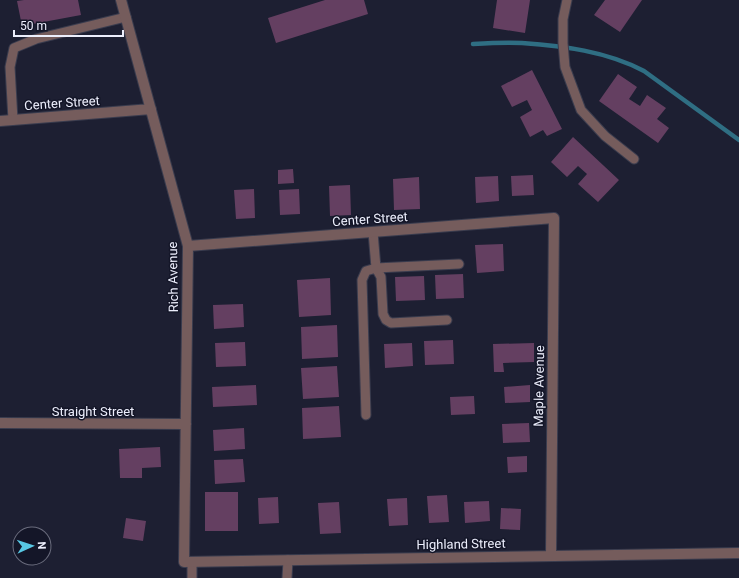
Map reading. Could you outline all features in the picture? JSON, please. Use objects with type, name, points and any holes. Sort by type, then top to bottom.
[{"type":"street","name":"Rich Avenue","points":[[121,0],[188,246],[186,424],[188,562]]},
{"type":"street","name":"Center Street","points":[[0,121],[151,109]]},
{"type":"street","name":"Center Street","points":[[188,246],[554,218]]},
{"type":"street","name":"Maple Avenue","points":[[551,556],[554,218]]},
{"type":"street","name":"Straight Street","points":[[0,423],[186,424]]},
{"type":"street","name":"Highland Street","points":[[188,562],[739,553]]},
{"type":"lane","points":[[567,0],[563,19],[565,67],[581,110],[605,136],[634,159]]},
{"type":"lane","points":[[13,120],[10,67],[14,48],[36,39],[126,17]]},
{"type":"lane","points":[[373,232],[376,268],[381,277],[383,314],[386,320],[391,323],[447,320]]},
{"type":"lane","points":[[366,415],[362,280],[366,271],[376,268],[459,264]]},
{"type":"lane","points":[[287,578],[288,560]]},
{"type":"lane","points":[[188,562],[192,578]]},
{"type":"building","points":[[78,0],[81,15],[22,26],[17,1]]},
{"type":"building","points":[[325,0],[364,0],[368,14],[276,43],[268,18]]},
{"type":"building","points":[[497,0],[530,0],[525,33],[493,28]]},
{"type":"building","points":[[605,0],[642,0],[620,32],[594,15]]},
{"type":"building","points":[[532,70],[562,129],[547,136],[543,130],[530,137],[520,117],[532,110],[527,100],[512,107],[501,86]]},
{"type":"building","points":[[618,74],[637,87],[629,99],[640,106],[647,95],[666,108],[657,119],[669,128],[658,143],[599,101]]},
{"type":"building","points":[[573,137],[619,180],[598,202],[578,184],[587,174],[578,166],[567,177],[551,162]]},
{"type":"building","points":[[293,169],[294,183],[278,184],[278,170]]},
{"type":"building","points":[[533,175],[534,195],[512,196],[511,176]]},
{"type":"building","points":[[498,176],[499,201],[476,203],[475,177]]},
{"type":"building","points":[[419,177],[420,209],[394,210],[393,179]]},
{"type":"building","points":[[350,185],[351,215],[330,216],[329,186]]},
{"type":"building","points":[[254,189],[255,218],[236,219],[234,190]]},
{"type":"building","points":[[299,189],[300,214],[280,215],[279,190]]},
{"type":"building","points":[[503,244],[504,271],[477,273],[475,245]]},
{"type":"building","points":[[463,274],[464,298],[436,299],[435,275]]},
{"type":"building","points":[[424,276],[425,300],[396,301],[395,277]]},
{"type":"building","points":[[330,278],[331,315],[299,317],[297,280]]},
{"type":"building","points":[[243,304],[244,327],[214,329],[213,305]]},
{"type":"building","points":[[337,325],[338,357],[302,359],[301,327]]},
{"type":"building","points":[[453,340],[454,364],[425,365],[424,341]]},
{"type":"building","points":[[245,342],[246,366],[216,367],[215,343]]},
{"type":"building","points":[[412,343],[413,366],[385,368],[384,344]]},
{"type":"building","points":[[534,343],[534,362],[503,363],[504,372],[494,372],[493,344]]},
{"type":"building","points":[[337,366],[339,397],[303,399],[301,368]]},
{"type":"building","points":[[256,385],[257,405],[213,407],[212,387]]},
{"type":"building","points":[[530,385],[530,402],[505,403],[504,387]]},
{"type":"building","points":[[474,396],[475,414],[451,415],[450,397]]},
{"type":"building","points":[[339,406],[341,437],[303,439],[302,408]]},
{"type":"building","points":[[529,423],[530,442],[503,443],[502,424]]},
{"type":"building","points":[[244,428],[245,449],[214,451],[213,430]]},
{"type":"building","points":[[160,447],[161,467],[142,468],[142,478],[120,478],[119,449]]},
{"type":"building","points":[[527,456],[527,472],[508,473],[507,457]]},
{"type":"building","points":[[243,459],[245,482],[215,484],[214,460]]},
{"type":"building","points":[[205,492],[238,492],[238,531],[205,531]]},
{"type":"building","points":[[447,495],[449,522],[429,523],[427,496]]},
{"type":"building","points":[[278,497],[279,523],[259,524],[258,498]]},
{"type":"building","points":[[407,498],[408,525],[389,526],[387,499]]},
{"type":"building","points":[[489,501],[490,521],[465,523],[464,502]]},
{"type":"building","points":[[339,502],[341,533],[320,534],[318,503]]},
{"type":"building","points":[[501,508],[521,509],[520,530],[500,529]]},
{"type":"building","points":[[126,518],[146,521],[143,541],[123,538]]},
{"type":"waterway","points":[[473,44],[516,43],[569,48],[600,54],[630,64],[644,71],[739,140]]}]
